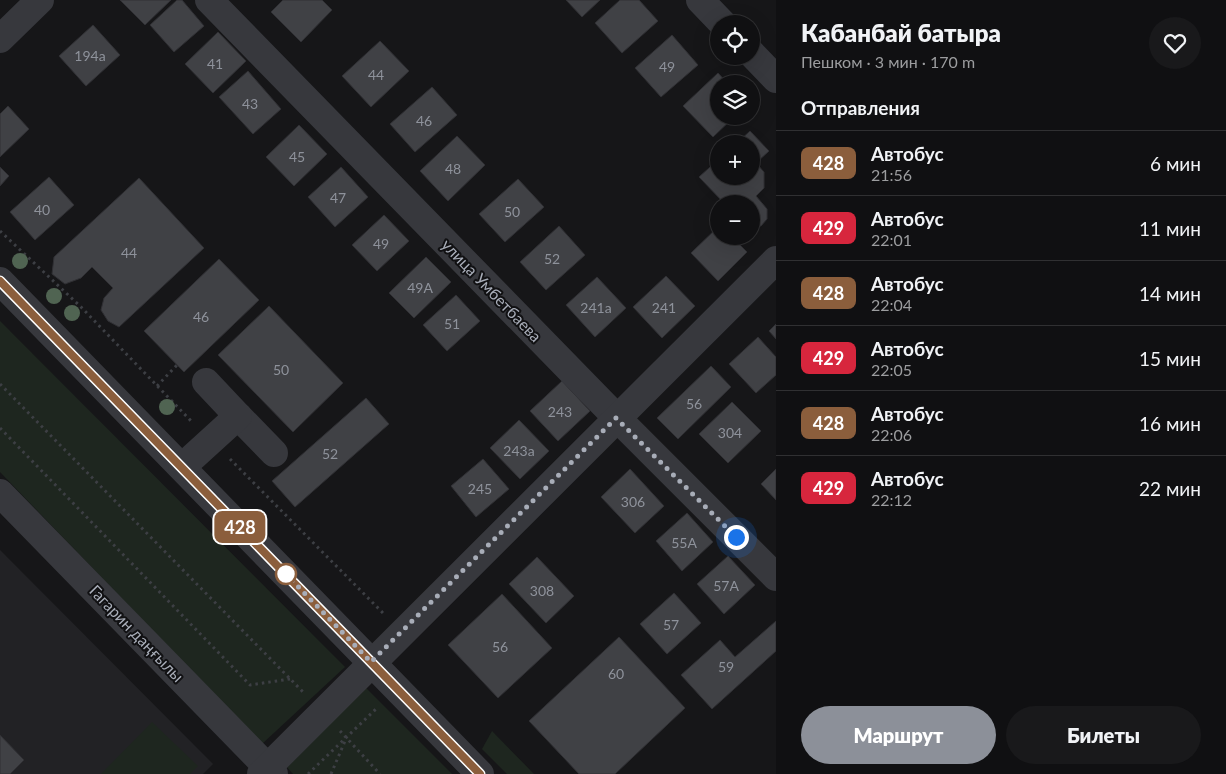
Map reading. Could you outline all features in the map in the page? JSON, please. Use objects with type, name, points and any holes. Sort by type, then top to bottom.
[{"type":"street","points":[[0,39],[40,0]]},
{"type":"street","name":"улица Умбетбаева","points":[[210,0],[616,418],[776,577]]},
{"type":"street","points":[[700,0],[714,15]]},
{"type":"street","points":[[760,62],[776,79]]},
{"type":"street","points":[[268,772],[371,662],[776,260]]},
{"type":"street","points":[[0,281],[480,774]]},
{"type":"street","points":[[206,382],[274,453]]},
{"type":"street","points":[[182,468],[238,416]]},
{"type":"street","name":"Гагарин даңғылы","points":[[0,493],[268,772]]},
{"type":"path","points":[[0,231],[81,307],[211,441],[388,618]]},
{"type":"path","points":[[157,386],[177,365]]},
{"type":"path","points":[[0,384],[311,700]]},
{"type":"path","points":[[0,428],[250,685],[290,679]]},
{"type":"path","points":[[308,774],[382,703]]},
{"type":"path","points":[[334,725],[380,774]]},
{"type":"path","points":[[331,774],[346,738]]},
{"type":"shaded area","points":[[0,321],[345,667],[262,744],[0,472]]},
{"type":"shaded area","points":[[0,550],[213,764],[203,774],[0,774]]},
{"type":"shaded area","points":[[365,687],[452,774],[293,774],[285,765]]},
{"type":"shaded area","points":[[152,722],[198,766],[190,774],[101,774]]},
{"type":"shaded area","points":[[492,731],[534,774],[507,774],[482,749]]},
{"type":"building","points":[[120,0],[171,0],[145,25]]},
{"type":"building","points":[[177,0],[182,0],[204,26],[174,52],[150,25]]},
{"type":"building","points":[[283,0],[322,0],[332,10],[301,42],[271,12]]},
{"type":"building","points":[[566,0],[600,0],[582,17]]},
{"type":"building","points":[[620,0],[639,0],[658,21],[622,53],[595,23]]},
{"type":"building","points":[[93,25],[120,55],[86,86],[59,56]]},
{"type":"building","points":[[218,32],[246,61],[213,93],[185,64]]},
{"type":"building","points":[[672,35],[698,65],[661,97],[635,68]]},
{"type":"building","points":[[380,41],[409,71],[371,107],[342,76]]},
{"type":"building","points":[[248,71],[281,109],[253,134],[219,97]]},
{"type":"building","points":[[710,81],[710,125],[726,125],[715,135],[711,135],[683,106]]},
{"type":"building","points":[[432,87],[457,115],[415,152],[390,124]]},
{"type":"building","points":[[8,106],[29,129],[0,157],[0,114]]},
{"type":"building","points":[[299,125],[327,154],[294,186],[266,157]]},
{"type":"building","points":[[750,131],[754,135],[746,135]]},
{"type":"building","points":[[457,136],[485,165],[448,201],[420,171]]},
{"type":"building","points":[[760,142],[769,151],[760,159]]},
{"type":"building","points":[[0,167],[9,176],[0,186]]},
{"type":"building","points":[[341,167],[368,197],[335,227],[308,197]]},
{"type":"building","points":[[710,167],[710,185],[760,185],[760,168],[764,172],[764,188],[757,195],[716,195],[699,177]]},
{"type":"building","points":[[49,177],[74,205],[35,240],[10,212]]},
{"type":"building","points":[[139,178],[204,248],[119,327],[108,321],[101,310],[104,298],[113,288],[92,267],[81,278],[65,284],[52,274],[54,257]]},
{"type":"building","points":[[518,179],[544,207],[505,242],[479,214]]},
{"type":"building","points":[[760,201],[767,209],[767,219],[761,226]]},
{"type":"building","points":[[384,215],[409,241],[377,271],[352,245]]},
{"type":"building","points":[[559,226],[585,255],[546,290],[520,262]]},
{"type":"building","points":[[710,235],[710,245],[740,245],[747,252],[718,281],[691,253]]},
{"type":"building","points":[[426,257],[451,282],[414,318],[389,293]]},
{"type":"building","points":[[219,259],[259,300],[184,372],[144,331]]},
{"type":"building","points":[[666,276],[695,306],[662,338],[633,307]]},
{"type":"building","points":[[597,277],[626,308],[595,337],[566,305]]},
{"type":"building","points":[[456,295],[480,321],[447,351],[423,325]]},
{"type":"building","points":[[269,306],[343,383],[293,432],[218,355]]},
{"type":"building","points":[[776,324],[776,339],[769,331]]},
{"type":"building","points":[[758,337],[776,357],[776,375],[756,393],[729,364]]},
{"type":"building","points":[[711,366],[731,387],[678,439],[657,418]]},
{"type":"building","points":[[562,381],[590,411],[558,441],[530,411]]},
{"type":"building","points":[[366,398],[389,424],[295,507],[272,481]]},
{"type":"building","points":[[732,402],[761,431],[728,463],[699,434]]},
{"type":"building","points":[[519,420],[549,451],[520,479],[490,448]]},
{"type":"building","points":[[483,459],[509,489],[476,517],[451,486]]},
{"type":"building","points":[[630,469],[664,506],[635,533],[601,497]]},
{"type":"building","points":[[776,469],[776,500],[761,484]]},
{"type":"building","points":[[687,513],[713,542],[682,571],[656,541]]},
{"type":"building","points":[[728,556],[755,585],[724,614],[697,584]]},
{"type":"building","points":[[537,557],[574,596],[546,623],[509,584]]},
{"type":"building","points":[[674,593],[701,623],[667,654],[640,624]]},
{"type":"building","points":[[502,594],[552,648],[498,698],[448,645]]},
{"type":"building","points":[[776,621],[776,651],[712,709],[681,675],[720,640],[735,657]]},
{"type":"building","points":[[619,637],[685,708],[615,774],[579,774],[529,721]]},
{"type":"building","points":[[0,735],[24,760],[10,774],[0,774]]},
{"type":"bus line","name":"428","points":[[0,281],[480,774]]},
{"type":"route","points":[[286,574],[371,662],[616,418],[736,537]]}]
